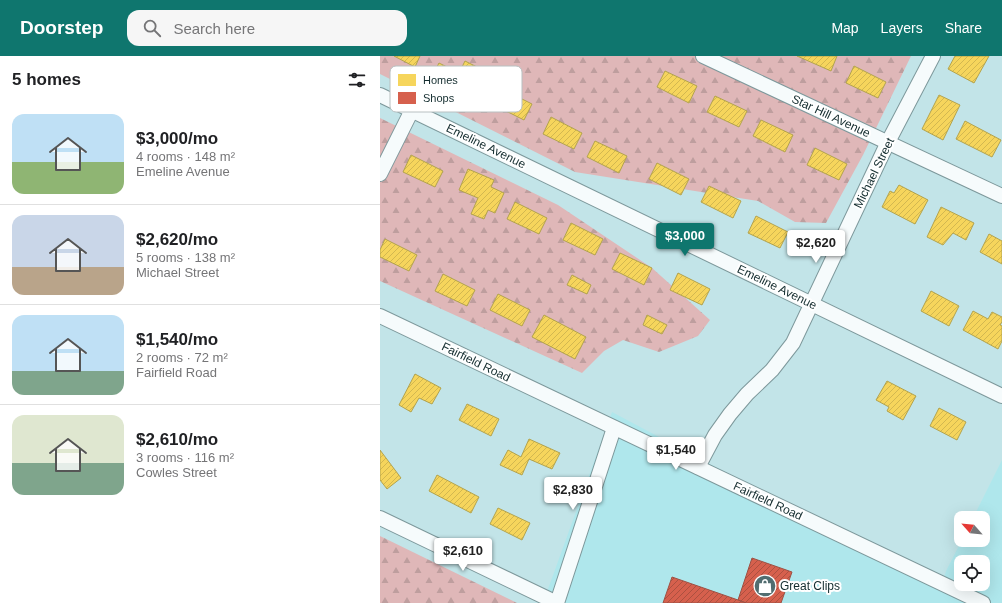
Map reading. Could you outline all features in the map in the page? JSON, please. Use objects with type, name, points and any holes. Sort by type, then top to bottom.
[{"type":"street","name":"Star Hill Avenue","points":[[703,56],[1002,196]]},
{"type":"street","name":"Michael Street","points":[[698,467],[715,435],[730,414],[747,394],[772,370],[793,343],[888,142],[933,56]]},
{"type":"street","name":"Emeline Avenue","points":[[380,95],[390,100]]},
{"type":"street","points":[[380,174],[411,112]]},
{"type":"street","name":"Emeline Avenue","points":[[416,112],[1002,396]]},
{"type":"street","name":"Fairfield Road","points":[[380,316],[983,603]]},
{"type":"street","points":[[380,518],[557,603],[614,428]]},
{"type":"shaded area","points":[[612,412],[941,587],[946,571],[954,556],[954,591],[990,591],[990,555],[954,555],[958,547],[990,547],[990,511],[976,511],[1002,460],[1002,603],[543,603]]},
{"type":"green space","points":[[380,56],[911,56],[863,155],[826,223],[795,222],[758,201],[575,172],[456,112],[522,112],[522,66],[390,66],[390,79],[380,74]]},
{"type":"green space","points":[[380,118],[558,205],[652,268],[710,320],[698,336],[659,352],[623,340],[604,351],[582,373],[380,281]]},
{"type":"green space","points":[[380,536],[517,603],[380,603]]},
{"type":"building: Homes","points":[[394,56],[420,56],[415,66]]},
{"type":"building: Homes","points":[[797,56],[837,56],[831,71]]},
{"type":"building: Homes","points":[[955,56],[989,56],[974,83],[948,69]]},
{"type":"building: Homes","points":[[465,61],[475,66],[462,66]]},
{"type":"building: Homes","points":[[439,63],[445,66],[437,66]]},
{"type":"building: Homes","points":[[854,66],[886,82],[878,98],[846,83]]},
{"type":"building: Homes","points":[[665,71],[697,86],[689,103],[657,87]]},
{"type":"building: Homes","points":[[939,95],[960,105],[943,140],[922,129]]},
{"type":"building: Homes","points":[[715,96],[747,111],[739,127],[707,112]]},
{"type":"building: Homes","points":[[522,99],[532,104],[524,120],[508,112],[522,112]]},
{"type":"building: Homes","points":[[551,117],[582,133],[574,149],[543,134]]},
{"type":"building: Homes","points":[[761,120],[793,135],[785,152],[753,136]]},
{"type":"building: Homes","points":[[965,121],[1001,140],[992,157],[956,139]]},
{"type":"building: Homes","points":[[595,141],[627,156],[619,173],[587,157]]},
{"type":"building: Homes","points":[[815,148],[847,164],[839,180],[807,165]]},
{"type":"building: Homes","points":[[411,155],[443,171],[435,187],[403,172]]},
{"type":"building: Homes","points":[[657,163],[689,179],[681,195],[649,179]]},
{"type":"building: Homes","points":[[468,169],[494,180],[491,187],[504,193],[495,213],[488,210],[484,219],[471,214],[478,198],[459,190]]},
{"type":"building: Homes","points":[[899,185],[928,200],[915,224],[882,207],[890,191],[894,193]]},
{"type":"building: Homes","points":[[709,186],[741,201],[733,218],[701,202]]},
{"type":"building: Homes","points":[[515,202],[547,218],[539,234],[507,219]]},
{"type":"building: Homes","points":[[941,207],[974,223],[966,240],[953,233],[943,245],[927,237]]},
{"type":"building: Homes","points":[[756,216],[788,232],[780,248],[748,233]]},
{"type":"building: Homes","points":[[571,223],[603,239],[595,255],[563,240]]},
{"type":"building: Homes","points":[[989,234],[1002,241],[1002,264],[980,252]]},
{"type":"building: Homes","points":[[385,239],[417,255],[409,271],[380,257],[380,250]]},
{"type":"building: Homes","points":[[620,253],[652,268],[644,285],[612,269]]},
{"type":"building: Homes","points":[[678,273],[710,289],[702,305],[670,290]]},
{"type":"building: Homes","points":[[443,274],[475,290],[467,306],[435,291]]},
{"type":"building: Homes","points":[[572,275],[591,285],[587,294],[567,285]]},
{"type":"building: Homes","points":[[931,291],[959,306],[949,326],[921,311]]},
{"type":"building: Homes","points":[[498,294],[530,310],[522,326],[490,310]]},
{"type":"building: Homes","points":[[973,311],[988,319],[992,312],[1002,317],[1002,322],[1000,325],[1002,326],[1002,341],[998,349],[963,330]]},
{"type":"building: Homes","points":[[544,315],[586,337],[575,359],[532,337]]},
{"type":"building: Homes","points":[[647,315],[667,325],[662,334],[643,325]]},
{"type":"building: Homes","points":[[415,374],[441,388],[432,404],[419,398],[411,412],[399,405]]},
{"type":"building: Homes","points":[[887,381],[916,396],[903,420],[887,411],[889,407],[876,400]]},
{"type":"building: Homes","points":[[467,404],[499,419],[491,436],[459,420]]},
{"type":"building: Homes","points":[[939,408],[966,422],[957,440],[930,426]]},
{"type":"building: Homes","points":[[529,439],[560,453],[552,469],[529,459],[522,475],[500,465],[508,450],[521,457]]},
{"type":"building: Homes","points":[[380,450],[401,478],[387,489],[380,480]]},
{"type":"building: Homes","points":[[437,475],[479,497],[471,513],[429,491]]},
{"type":"building: Homes","points":[[498,508],[530,523],[522,540],[490,524]]},
{"type":"building: Shops","name":"Great Clips","points":[[752,558],[792,572],[781,603],[746,603],[738,600]]},
{"type":"building: Shops","points":[[672,577],[738,600],[746,603],[663,603]]},
{"type":"place","name":"Great Clips","points":[[765,586]]}]
